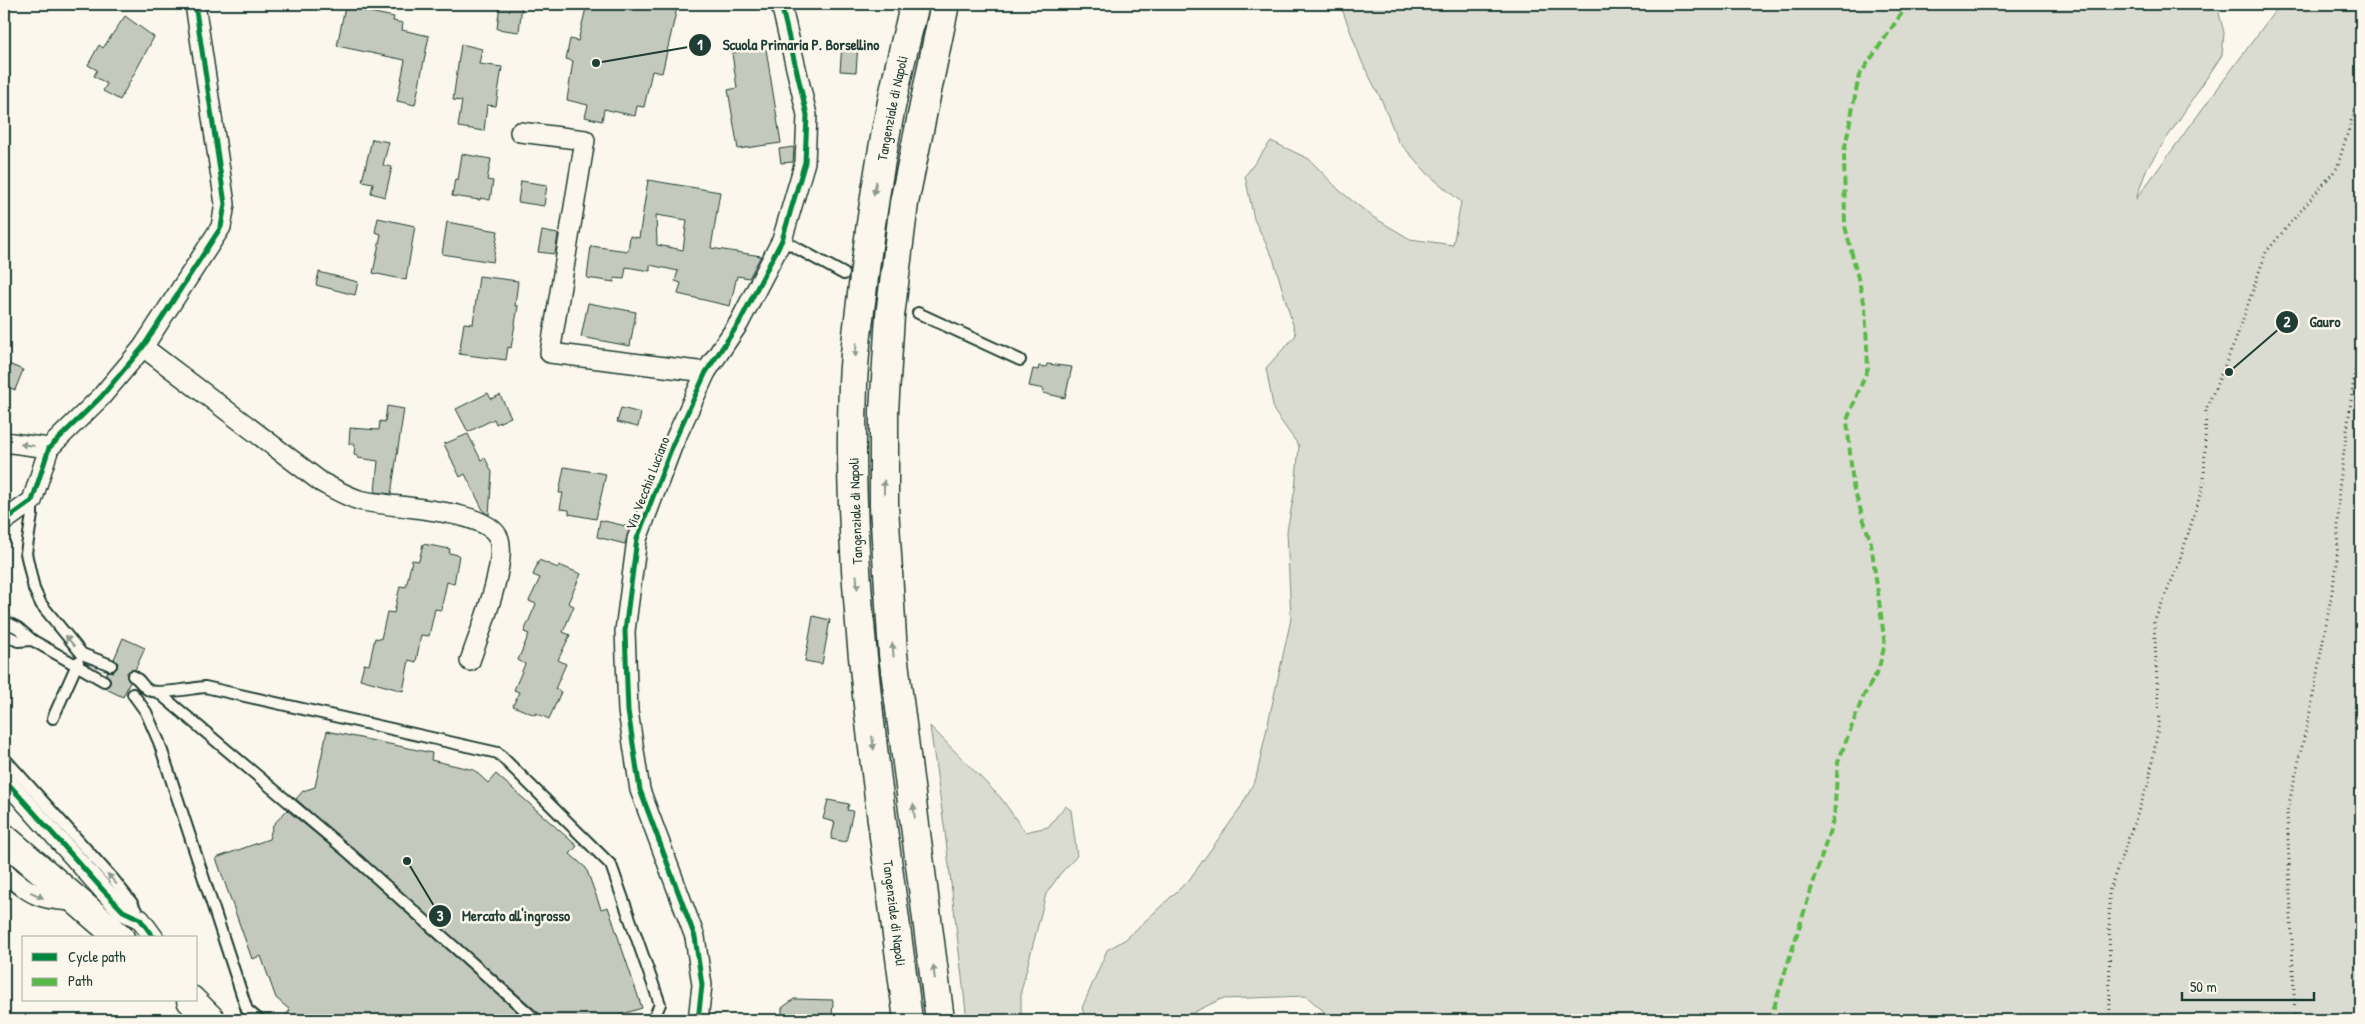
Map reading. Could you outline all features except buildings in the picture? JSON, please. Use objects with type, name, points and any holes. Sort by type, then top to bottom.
[{"type":"main road","name":"Tangenziale di Napoli","points":[[908,1020],[862,655],[853,507],[853,383],[873,198],[901,56],[915,4]]},
{"type":"main road","points":[[940,1020],[893,654],[884,506],[884,411],[890,316],[904,203],[945,4]]},
{"type":"main road","points":[[4,838],[118,936]]},
{"type":"main road","points":[[194,1002],[211,1020]]},
{"type":"street","points":[[4,521],[32,501],[49,448],[101,397],[143,348],[221,228],[225,204],[196,4]]},
{"type":"street","name":"Via Vecchia Luciano","points":[[698,1020],[702,985],[695,937],[640,790],[628,711],[625,631],[637,539],[673,444],[706,372],[739,324],[782,240],[805,162],[807,116],[781,4]]},
{"type":"street","points":[[520,132],[585,140],[550,353],[706,372]]},
{"type":"street","points":[[143,348],[321,482],[341,493],[361,500],[456,515],[488,525],[499,539],[498,575],[470,661]]},
{"type":"street","points":[[4,442],[49,448]]},
{"type":"street","points":[[4,779],[123,911],[140,918],[153,936]]},
{"type":"street","points":[[4,872],[34,895],[50,900],[76,901]]},
{"type":"lane","points":[[782,240],[844,274]]},
{"type":"lane","points":[[918,313],[1020,360]]},
{"type":"lane","points":[[32,501],[32,515],[26,553],[34,589],[40,604],[82,654],[111,665]]},
{"type":"lane","points":[[4,621],[76,666],[104,680]]},
{"type":"lane","points":[[4,634],[18,641],[32,640]]},
{"type":"lane","points":[[53,718],[82,654]]},
{"type":"lane","points":[[133,676],[138,678],[147,690]]},
{"type":"lane","points":[[259,1020],[247,1010],[159,742],[146,712],[129,693],[147,690],[159,693],[184,688],[205,687],[498,753],[611,865],[660,1004],[653,1020]]},
{"type":"lane","points":[[159,693],[348,852],[536,1020]]},
{"type":"lane","points":[[4,758],[114,880],[132,902],[140,918]]},
{"type":"path","points":[[2110,1020],[2109,891],[2149,782],[2159,722],[2154,622],[2178,566],[2204,482],[2206,408],[2235,342],[2266,252],[2337,168],[2361,88]]},
{"type":"path","points":[[2295,1020],[2287,812],[2310,707],[2337,564],[2339,488],[2361,328]]},
{"type":"shaded area","points":[[1340,4],[2223,4],[2219,13],[2224,33],[2222,55],[2147,168],[2136,199],[2280,4],[2361,4],[2361,1020],[1334,1020],[1306,996],[1221,999],[1178,1020],[1086,1020],[1082,1008],[1107,950],[1126,939],[1189,880],[1240,809],[1256,778],[1291,619],[1287,531],[1295,489],[1299,446],[1274,411],[1266,368],[1296,335],[1273,258],[1254,219],[1245,176],[1271,141],[1309,159],[1340,191],[1373,217],[1410,239],[1453,245],[1461,202],[1428,174],[1398,141],[1382,101],[1362,62]]},
{"type":"shaded area","points":[[930,726],[1001,798],[1025,832],[1048,827],[1065,806],[1071,810],[1077,856],[1060,874],[1046,894],[1021,991],[1021,1020],[967,1020],[945,832]]},
{"type":"marked path","points":[[1770,1020],[1834,817],[1838,762],[1863,697],[1878,671],[1885,644],[1871,543],[1853,486],[1847,420],[1868,368],[1865,306],[1845,226],[1844,152],[1859,76],[1908,4]]},
{"type":"cycle path","points":[[4,521],[32,501],[49,448],[101,397],[143,347],[221,227],[225,204],[195,4]]},
{"type":"cycle path","points":[[698,1020],[702,985],[695,937],[640,790],[628,711],[625,631],[637,539],[673,444],[706,372],[739,323],[782,240],[805,162],[807,115],[781,4]]},
{"type":"cycle path","points":[[4,779],[103,890],[123,911],[140,919],[153,936]]},
{"type":"place","name":"Scuola Primaria P. Borsellino","points":[[596,63]]},
{"type":"place","name":"Gauro","points":[[2229,372]]},
{"type":"place","name":"Mercato all'ingrosso","points":[[407,861]]}]
